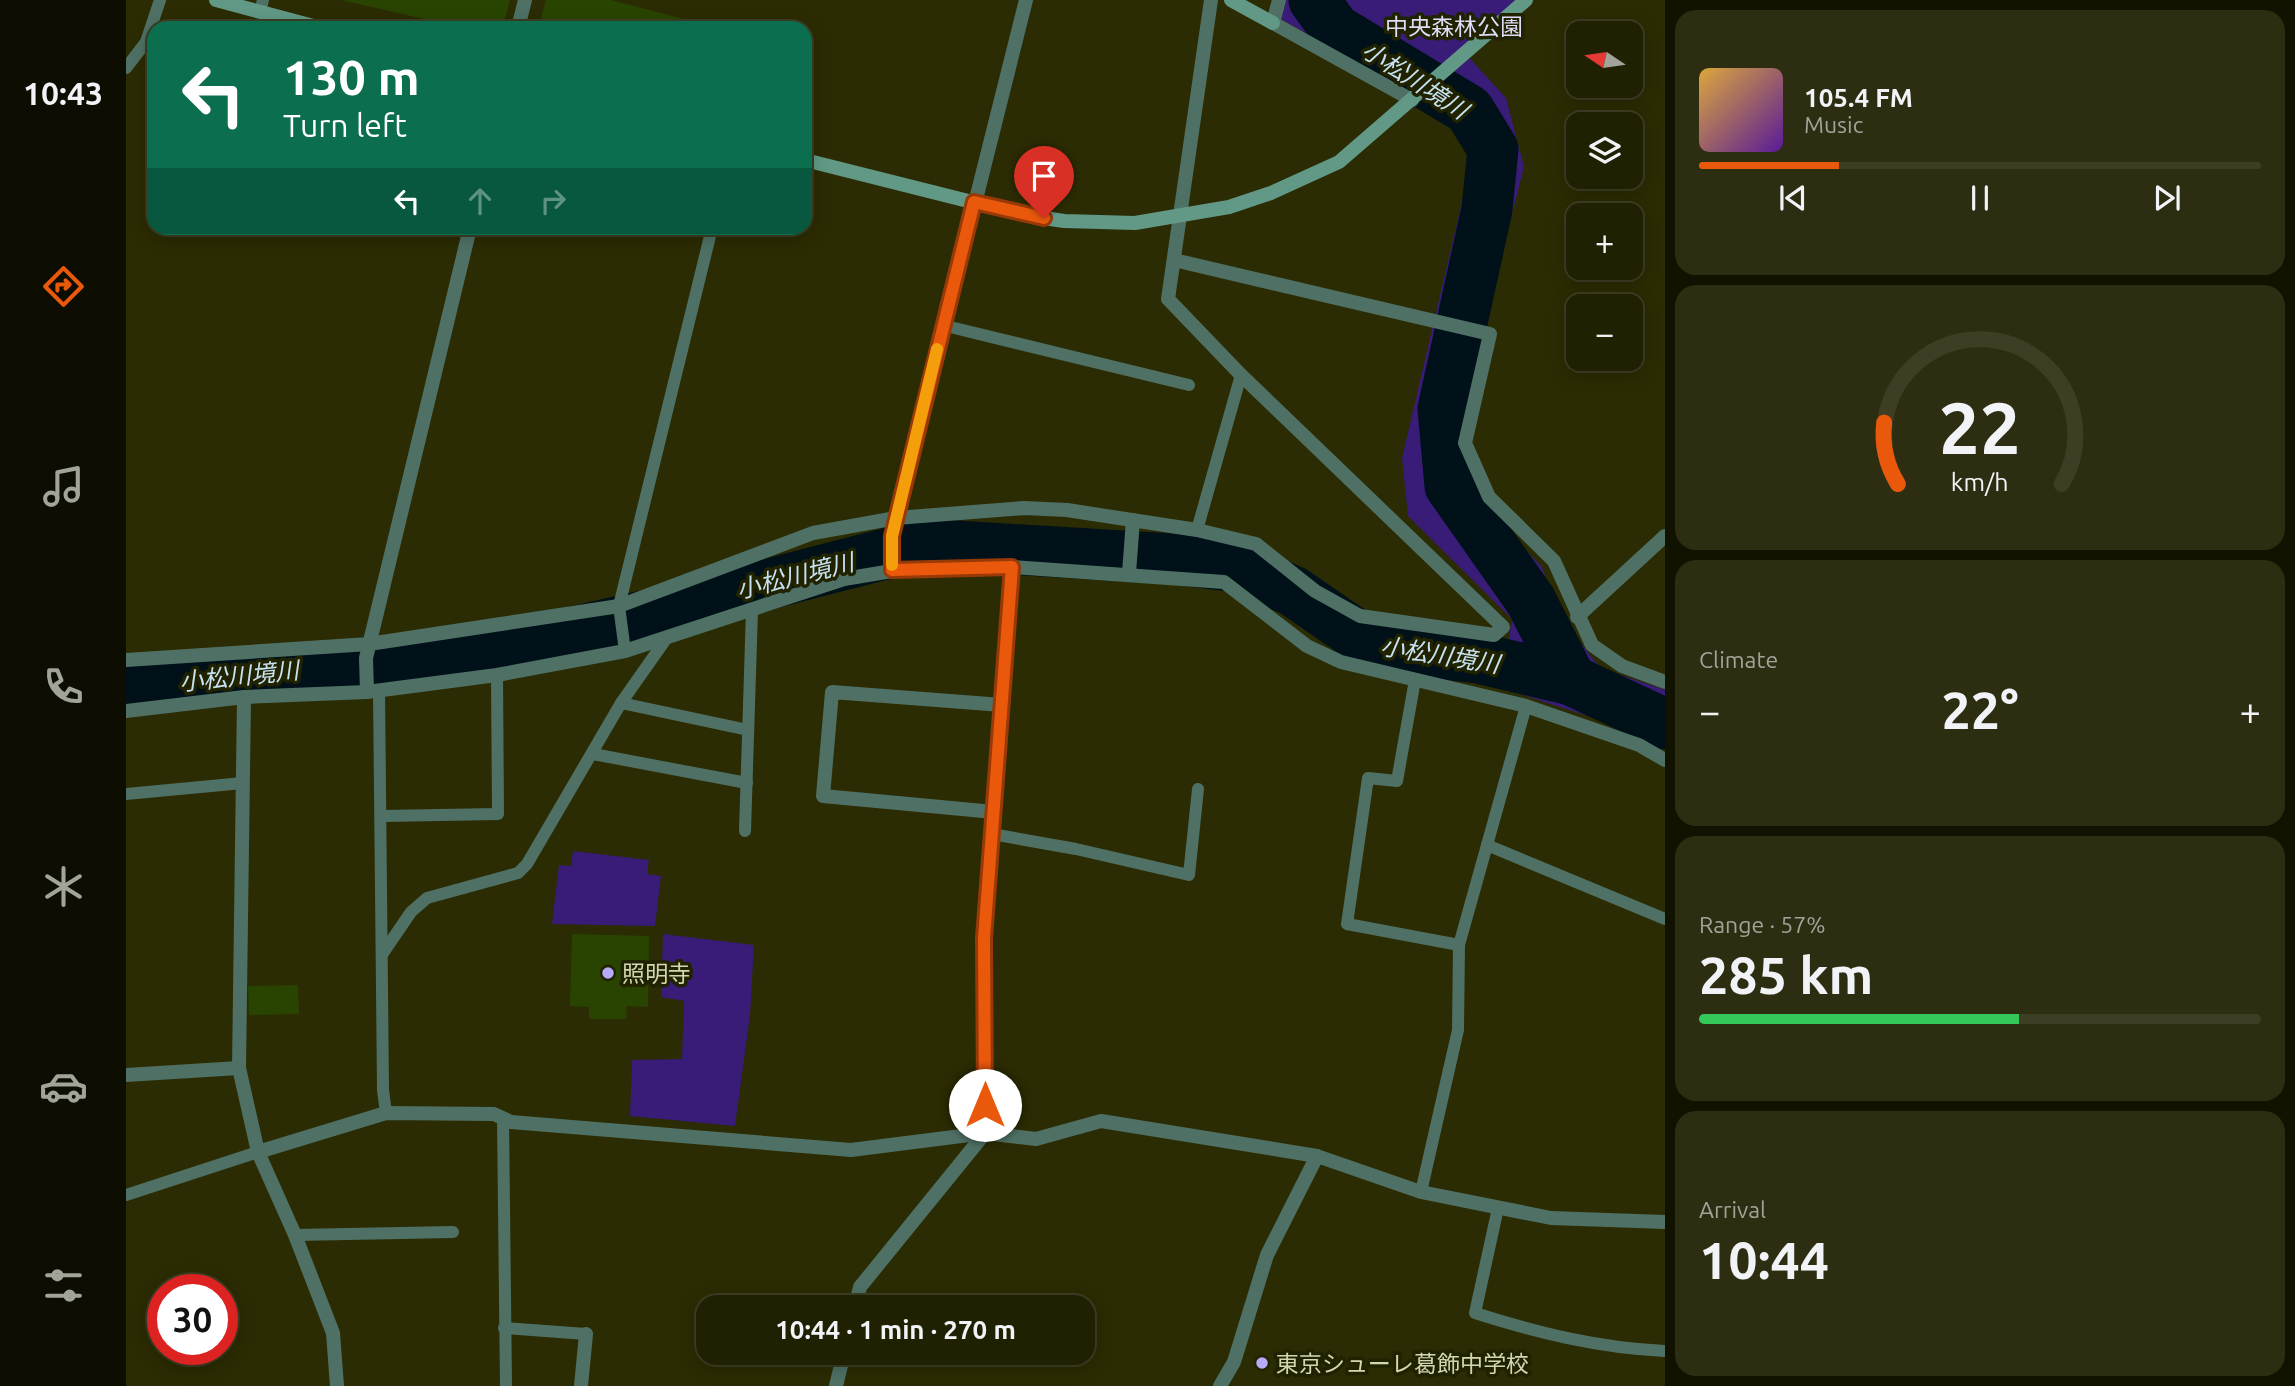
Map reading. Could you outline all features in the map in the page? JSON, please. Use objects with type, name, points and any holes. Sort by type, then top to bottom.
[{"type":"street","points":[[216,0],[262,6],[302,21]]},
{"type":"street","points":[[520,21],[525,0]]},
{"type":"street","points":[[892,570],[892,536],[942,326],[1026,0]]},
{"type":"street","points":[[126,660],[368,651],[619,611],[813,533],[896,519],[1024,508],[1067,510],[1133,520],[1197,530],[1256,544],[1315,591],[1360,616],[1494,635],[1503,627],[1241,375],[1168,299],[1211,0]]},
{"type":"street","points":[[1231,0],[1417,97]]},
{"type":"street","points":[[1273,23],[1279,0]]},
{"type":"street","points":[[812,162],[1024,215],[1099,224],[1180,218],[1229,207],[1271,193],[1339,162],[1526,0]]},
{"type":"street","points":[[371,687],[368,651],[468,235]]},
{"type":"street","points":[[1174,260],[1490,334],[1465,443],[1489,497],[1554,561],[1577,617],[1592,645],[1622,666],[1665,681]]},
{"type":"street","points":[[1130,567],[1133,520]]},
{"type":"street","points":[[1577,617],[1665,536]]},
{"type":"street","points":[[858,1295],[860,1287],[985,1133],[984,938],[1012,567]]},
{"type":"street","points":[[126,711],[244,697],[497,675],[666,639],[844,579],[892,570],[1130,567],[1224,582],[1307,646],[1341,662],[1526,706],[1639,745],[1665,760]]},
{"type":"street","points":[[994,812],[823,796],[832,692],[1002,705]]},
{"type":"street","points":[[244,697],[239,1068],[258,1152],[295,1235],[333,1333],[337,1386]]},
{"type":"street","points":[[126,1075],[239,1068]]},
{"type":"street","points":[[258,1152],[386,1113],[494,1114],[511,1122],[851,1150],[985,1133],[1036,1139],[1101,1121],[1317,1156],[1421,1192],[1551,1218],[1665,1222]]},
{"type":"street","points":[[1220,1386],[1234,1362],[1267,1255],[1317,1156]]},
{"type":"street","points":[[581,1386],[586,1334]]},
{"type":"street","points":[[836,1386],[841,1365]]},
{"type":"lane","points":[[153,21],[160,0]]},
{"type":"lane","points":[[126,68],[147,40]]},
{"type":"lane","points":[[624,646],[619,611],[710,235]]},
{"type":"lane","points":[[942,326],[1189,385]]},
{"type":"lane","points":[[1197,530],[1241,375]]},
{"type":"lane","points":[[746,831],[752,610]]},
{"type":"lane","points":[[383,953],[411,912],[427,898],[518,873],[527,864],[621,703],[666,639]]},
{"type":"lane","points":[[382,816],[498,814],[497,675]]},
{"type":"lane","points":[[1415,680],[1397,781],[1368,778],[1347,925],[1459,945]]},
{"type":"lane","points":[[371,687],[382,816],[383,1090],[386,1113]]},
{"type":"lane","points":[[621,703],[748,730]]},
{"type":"lane","points":[[1421,1192],[1458,1030],[1459,945],[1526,706]]},
{"type":"lane","points":[[593,754],[747,783]]},
{"type":"lane","points":[[126,794],[243,783]]},
{"type":"lane","points":[[992,834],[1076,849],[1189,876],[1198,789]]},
{"type":"lane","points":[[1487,845],[1665,919]]},
{"type":"lane","points":[[503,1118],[506,1386]]},
{"type":"lane","points":[[126,1195],[258,1152]]},
{"type":"lane","points":[[1497,1208],[1475,1313],[1534,1332],[1583,1343],[1665,1351]]},
{"type":"lane","points":[[295,1235],[453,1232]]},
{"type":"lane","points":[[504,1328],[586,1334]]},
{"type":"green space","name":"中央森林公園","points":[[1285,0],[1519,0],[1463,51],[1506,98],[1524,167],[1457,429],[1460,454],[1484,506],[1542,567],[1557,612],[1600,668],[1665,690],[1665,747],[1640,733],[1489,684],[1344,655],[1378,629],[1508,645],[1512,619],[1408,516],[1402,458],[1476,142],[1431,100],[1280,19]]},
{"type":"green space","points":[[573,851],[649,860],[647,874],[661,876],[655,926],[552,924],[559,865],[571,866]]},
{"type":"green space","points":[[663,934],[754,945],[750,1015],[735,1126],[630,1116],[632,1060],[682,1059],[684,1001],[661,997]]},
{"type":"building","points":[[341,0],[510,0],[505,21],[432,21]]},
{"type":"building","points":[[546,0],[611,0],[684,19],[684,21],[540,21]]},
{"type":"building","points":[[572,934],[649,936],[648,1007],[627,1006],[626,1019],[589,1019],[589,1007],[570,1006]]},
{"type":"building","points":[[298,985],[299,1014],[249,1015],[248,986]]},
{"type":"waterway","name":"小松川境川","points":[[1314,0],[1335,29],[1469,110],[1493,149],[1487,209],[1443,409],[1450,486],[1531,601],[1571,680]]},
{"type":"waterway","name":"小松川境川","points":[[126,686],[488,651],[656,613],[924,544],[1172,559],[1238,567],[1293,591],[1373,646],[1478,658],[1571,680],[1665,724]]},
{"type":"slow traffic","points":[[892,565],[892,536],[937,349]]},
{"type":"place","name":"照明寺","points":[[608,973]]},
{"type":"place","name":"東京シューレ葛飾中学校","points":[[1262,1363]]},
{"type":"route","points":[[985,1105],[984,938],[1012,567],[892,570],[892,536],[974,202],[1044,218]]}]
